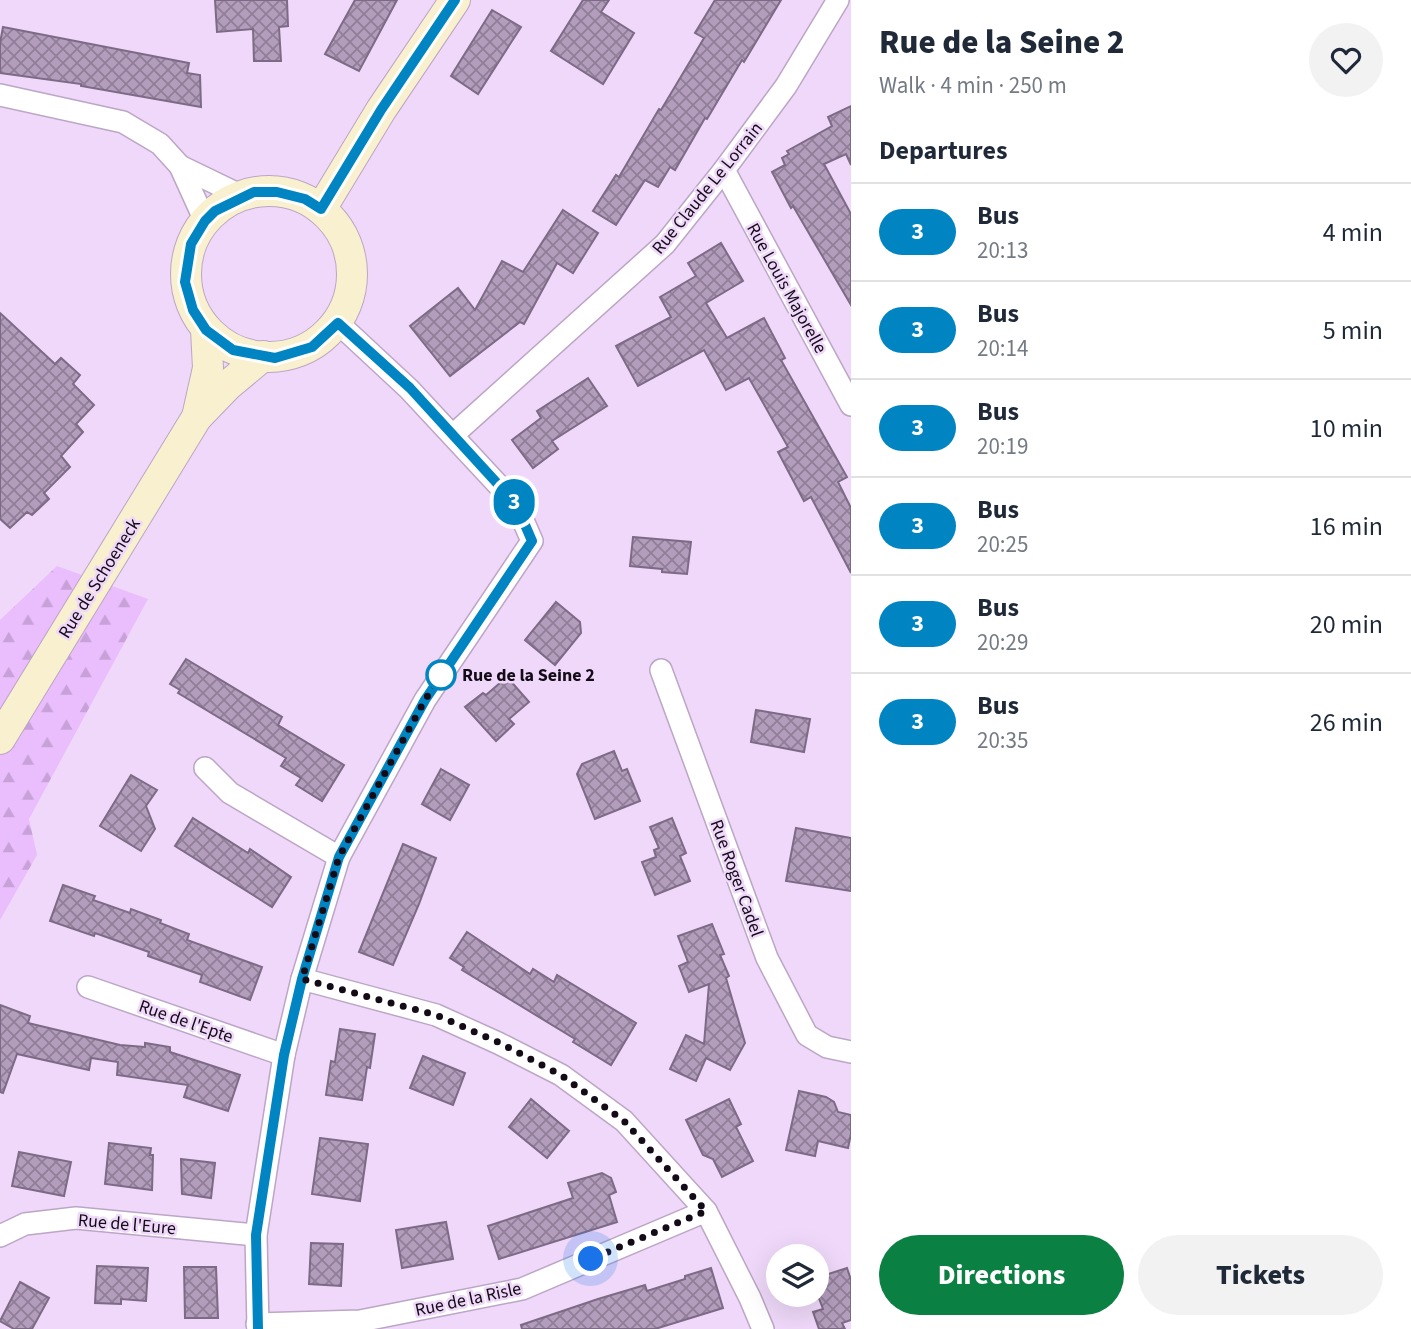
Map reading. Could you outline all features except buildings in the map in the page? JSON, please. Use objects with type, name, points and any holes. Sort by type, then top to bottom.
[{"type":"main road","points":[[321,209],[381,110],[455,0]]},
{"type":"main road","points":[[254,192],[277,192],[305,199],[321,209],[335,221],[346,243],[352,284],[338,323],[312,347],[275,358],[233,350],[206,330],[193,310],[185,282],[191,244],[205,221],[215,211],[254,192]]},
{"type":"main road","name":"Rue de Schoeneck","points":[[197,417],[208,368],[206,330]]},
{"type":"main road","name":"Rue de Schoeneck","points":[[0,739],[197,417],[227,386],[263,356]]},
{"type":"street","name":"Rue Claude Le Lorrain","points":[[453,436],[665,244],[786,86],[838,0]]},
{"type":"street","points":[[0,96],[123,121],[160,144],[180,166],[205,221]]},
{"type":"street","points":[[180,166],[244,197]]},
{"type":"street","name":"Rue Louis Majorelle","points":[[724,170],[851,405]]},
{"type":"street","points":[[258,1326],[256,1235],[284,1055],[302,979],[339,857],[425,700],[532,541],[516,504],[410,388],[338,323]]},
{"type":"street","name":"Rue Roger Cadel","points":[[661,670],[766,958],[807,1035],[827,1047],[851,1052]]},
{"type":"street","points":[[205,768],[230,793],[339,857]]},
{"type":"street","points":[[302,979],[436,1015],[498,1042],[561,1075],[624,1121],[706,1211],[750,1297],[763,1329]]},
{"type":"street","name":"Rue de l'Epte","points":[[88,988],[284,1055]]},
{"type":"street","name":"Rue de la Risle","points":[[258,1326],[360,1321],[522,1289],[706,1211]]},
{"type":"street","name":"Rue de l'Eure","points":[[0,1236],[25,1224],[76,1219],[256,1235]]},
{"type":"green space","points":[[57,566],[148,599],[29,819],[37,855],[0,920],[0,620]]},
{"type":"bus line","name":"3","points":[[258,1329],[256,1235],[284,1055],[302,979],[339,857],[425,700],[532,541],[516,504],[410,388],[338,323],[312,347],[275,358],[233,350],[206,330],[193,310],[185,282],[191,244],[205,221],[215,211],[254,192],[277,192],[305,199],[321,209],[381,110],[455,0]]},
{"type":"place","name":"Rue de la Seine 2","points":[[441,675]]},
{"type":"route","points":[[441,675],[339,857],[302,979],[436,1015],[498,1042],[561,1075],[624,1121],[706,1211],[591,1259]]}]
